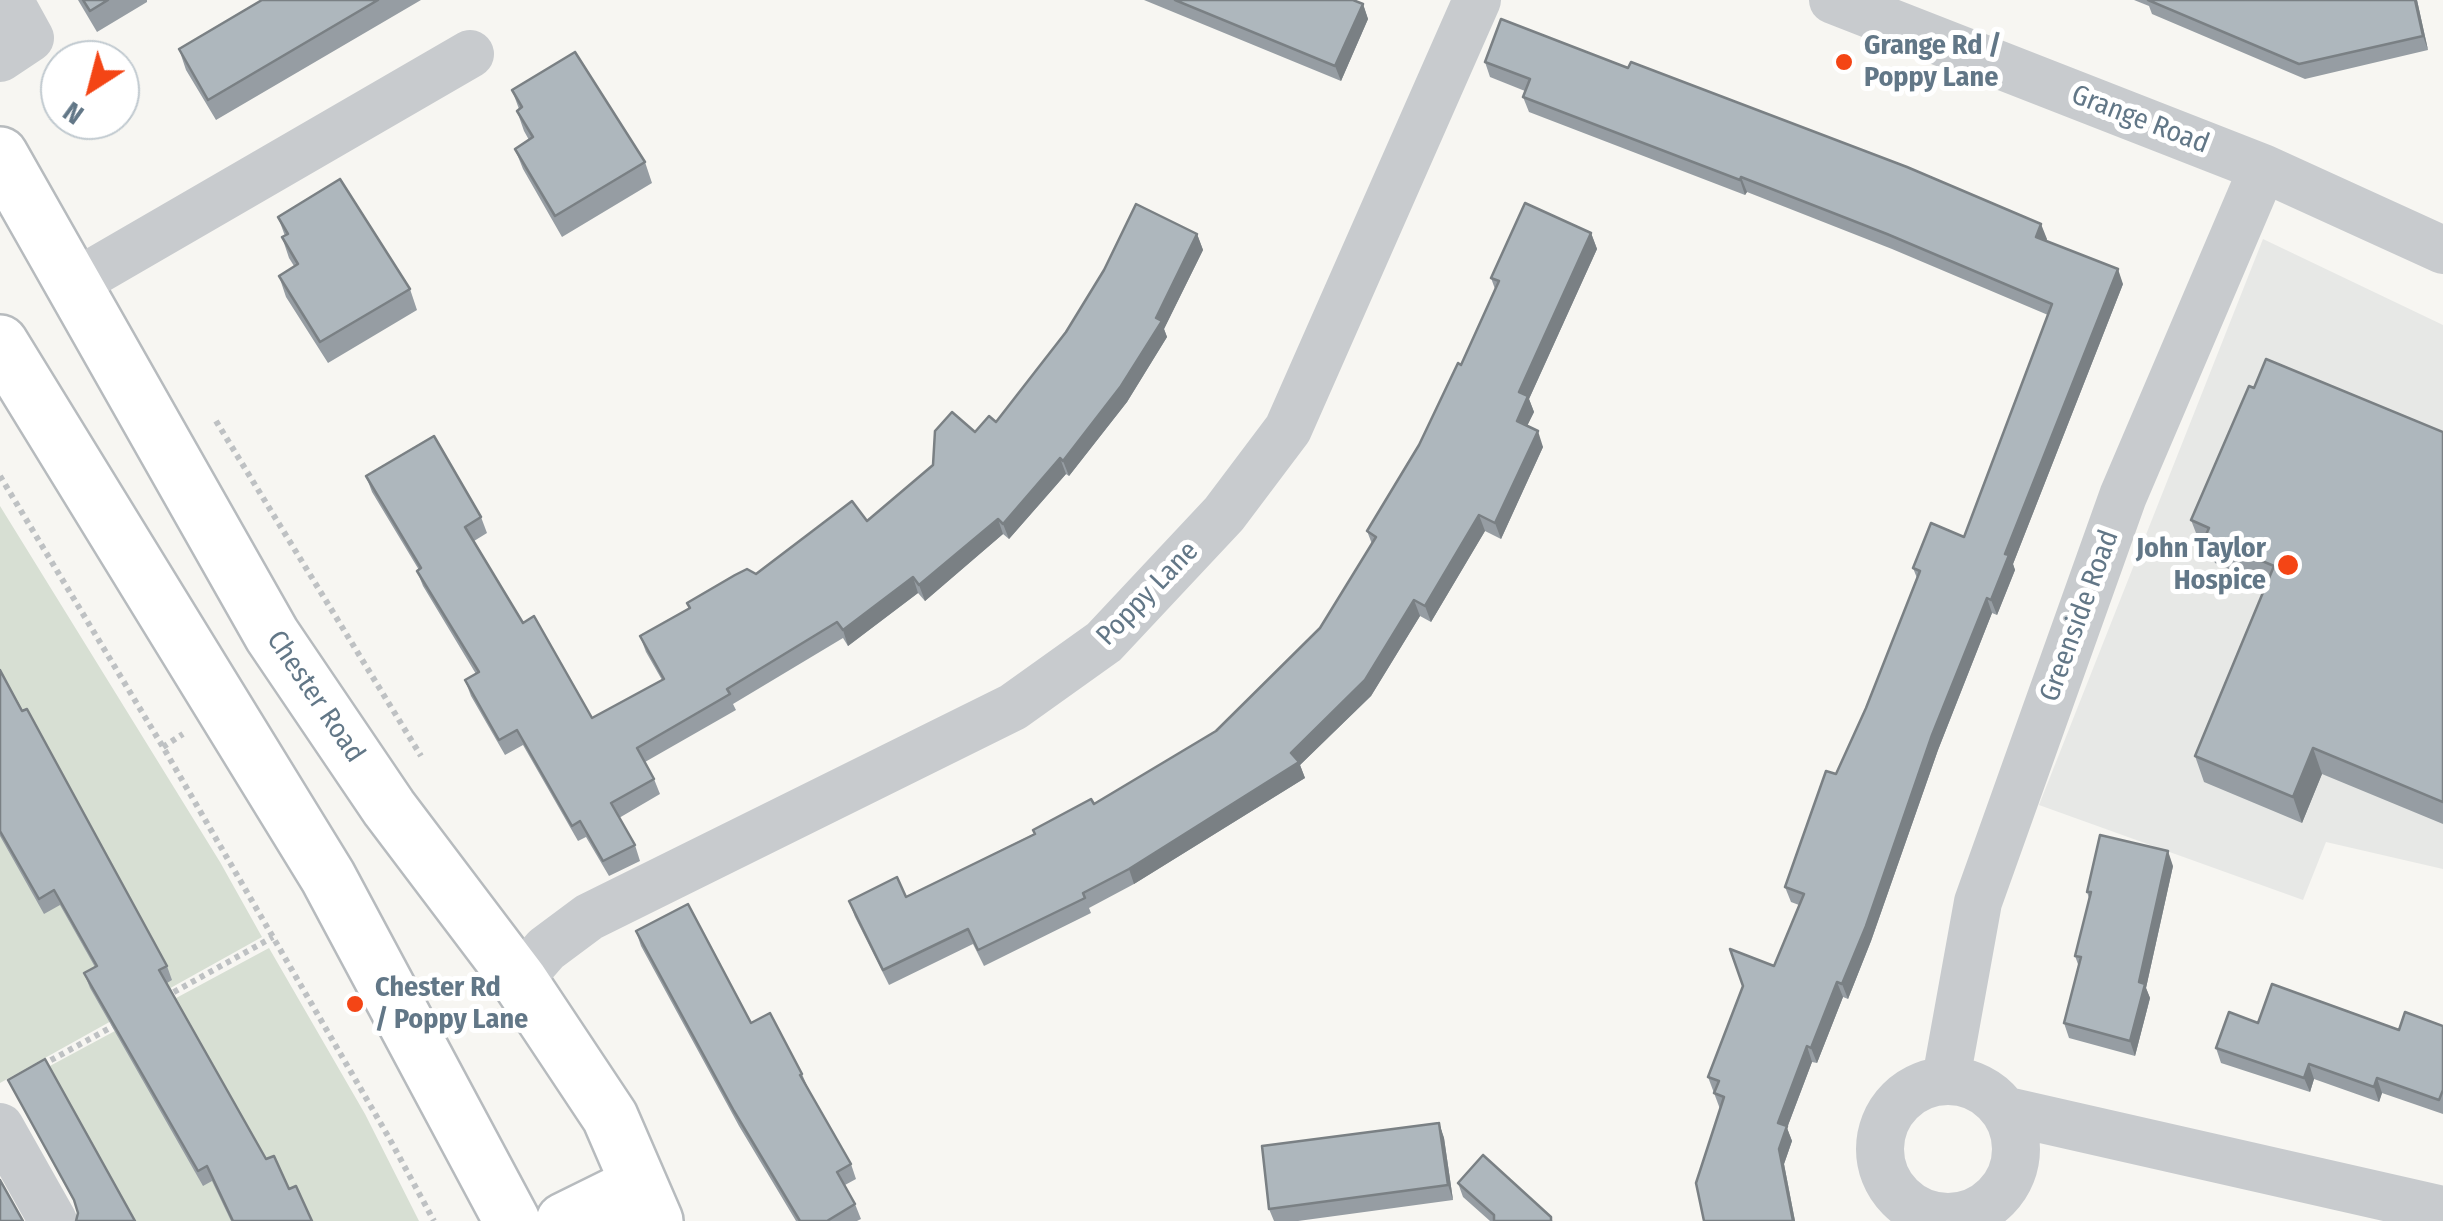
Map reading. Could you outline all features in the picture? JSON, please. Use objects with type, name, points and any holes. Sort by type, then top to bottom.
[{"type":"highway","name":"Chester Road","points":[[0,155],[272,635],[368,776],[519,980],[610,1117],[647,1202]]},
{"type":"highway","points":[[9,378],[328,878],[512,1221]]},
{"type":"highway","points":[[292,820],[368,776]]},
{"type":"highway","points":[[564,1221],[647,1202]]},
{"type":"street","points":[[0,58],[30,38],[9,0]]},
{"type":"street","name":"Poppy Lane","points":[[519,980],[546,948],[589,917],[1013,707],[1104,642],[1224,514],[1288,429],[1476,0]]},
{"type":"street","name":"Grange Road","points":[[1833,0],[2263,168],[2443,250]]},
{"type":"street","points":[[73,284],[470,54]]},
{"type":"street","name":"Greenside Road","points":[[1946,1079],[1978,902],[2123,496],[2263,168]]},
{"type":"street","points":[[2008,1110],[2019,1158],[1997,1201],[1974,1215],[1940,1219],[1904,1204],[1888,1184],[1878,1144],[1891,1110],[1913,1089],[1946,1079],[1981,1088],[2008,1110],[2443,1210]]},
{"type":"street","points":[[0,1127],[53,1221]]},
{"type":"path","points":[[206,407],[422,756]]},
{"type":"path","points":[[0,476],[273,938],[434,1221]]},
{"type":"path","points":[[154,1004],[273,938]]},
{"type":"path","points":[[34,1070],[120,1022]]},
{"type":"shaded area","name":"John Taylor Hospice","points":[[2263,239],[2443,325],[2443,869],[2326,842],[2303,900],[2039,805]]},
{"type":"shaded area","points":[[0,506],[220,862],[262,937],[0,1083]]},
{"type":"shaded area","points":[[269,948],[365,1114],[419,1221],[134,1221],[48,1067]]},
{"type":"building","points":[[83,0],[108,0],[90,11]]},
{"type":"building","points":[[262,0],[378,0],[208,100],[179,49]]},
{"type":"building","points":[[1175,0],[1353,0],[1363,4],[1335,66]]},
{"type":"building","points":[[2148,0],[2415,0],[2423,36],[2299,64]]},
{"type":"building","points":[[1501,19],[1628,68],[1631,62],[1907,167],[2041,224],[2036,237],[2118,269],[2005,554],[2009,555],[1991,600],[1987,598],[1932,735],[1866,926],[1842,984],[1837,982],[1811,1048],[1807,1046],[1778,1123],[1787,1126],[1779,1149],[1793,1221],[1704,1221],[1696,1183],[1724,1097],[1714,1093],[1719,1081],[1708,1077],[1743,986],[1730,949],[1774,966],[1804,894],[1785,887],[1826,771],[1836,774],[1866,708],[1920,571],[1913,568],[1931,523],[1964,537],[2052,304],[1887,234],[1523,97],[1530,79],[1485,62]]},
{"type":"building","points":[[575,52],[645,162],[555,216],[515,149],[533,137],[517,111],[522,107],[512,90]]},
{"type":"building","points":[[340,179],[410,289],[320,342],[279,276],[298,264],[282,237],[288,234],[278,217]]},
{"type":"building","points":[[1525,203],[1591,233],[1519,392],[1528,396],[1517,421],[1538,431],[1495,523],[1479,515],[1425,606],[1414,600],[1365,680],[1291,753],[1299,762],[1129,869],[1083,893],[1085,898],[978,950],[968,929],[883,970],[849,901],[897,877],[906,897],[1035,834],[1033,830],[1091,799],[1094,804],[1216,731],[1320,628],[1376,537],[1367,531],[1419,445],[1458,363],[1461,365],[1499,281],[1491,278]]},
{"type":"building","points":[[1136,204],[1197,234],[1156,318],[1162,321],[1121,386],[1063,461],[1060,458],[1003,524],[998,519],[919,585],[913,577],[843,630],[837,622],[727,689],[730,694],[637,748],[654,779],[611,803],[635,845],[603,861],[580,821],[572,826],[517,730],[499,740],[465,680],[479,672],[417,571],[421,568],[366,476],[434,436],[481,517],[465,527],[523,623],[534,616],[592,718],[664,679],[640,636],[690,608],[687,603],[735,575],[747,569],[756,574],[852,501],[867,521],[933,465],[935,431],[952,412],[975,432],[989,416],[996,422],[1066,332],[1104,270]]},
{"type":"building","points":[[2266,359],[2443,432],[2443,802],[2313,748],[2293,797],[2195,756],[2274,566],[2205,537],[2209,528],[2191,520],[2249,386],[2254,388]]},
{"type":"building","points":[[0,670],[22,711],[27,709],[167,966],[159,970],[266,1159],[274,1156],[289,1189],[296,1186],[312,1221],[233,1221],[207,1166],[198,1171],[84,973],[97,966],[54,890],[39,899],[0,831]]},
{"type":"building","points":[[2100,835],[2168,851],[2139,982],[2145,984],[2130,1041],[2064,1023],[2081,957],[2075,956]]},
{"type":"building","points":[[688,904],[751,1023],[770,1013],[851,1164],[837,1172],[855,1204],[827,1221],[800,1221],[734,1111],[636,931]]},
{"type":"building","points":[[2272,984],[2399,1030],[2405,1012],[2443,1026],[2443,1090],[2439,1100],[2377,1078],[2374,1087],[2309,1064],[2304,1078],[2216,1048],[2229,1012],[2258,1023]]},
{"type":"building","points":[[45,1059],[135,1221],[76,1221],[74,1200],[8,1080]]},
{"type":"building","points":[[1439,1123],[1448,1185],[1269,1209],[1262,1146]]},
{"type":"building","points":[[1483,1155],[1551,1221],[1494,1221],[1494,1215],[1458,1183]]},
{"type":"building","points":[[0,1180],[23,1221],[0,1221]]},
{"type":"place","name":"Grange Rd / Poppy Lane","points":[[1844,62]]},
{"type":"place","name":"John Taylor Hospice","points":[[2288,565]]},
{"type":"place","name":"Chester Rd / Poppy Lane","points":[[355,1004]]}]
